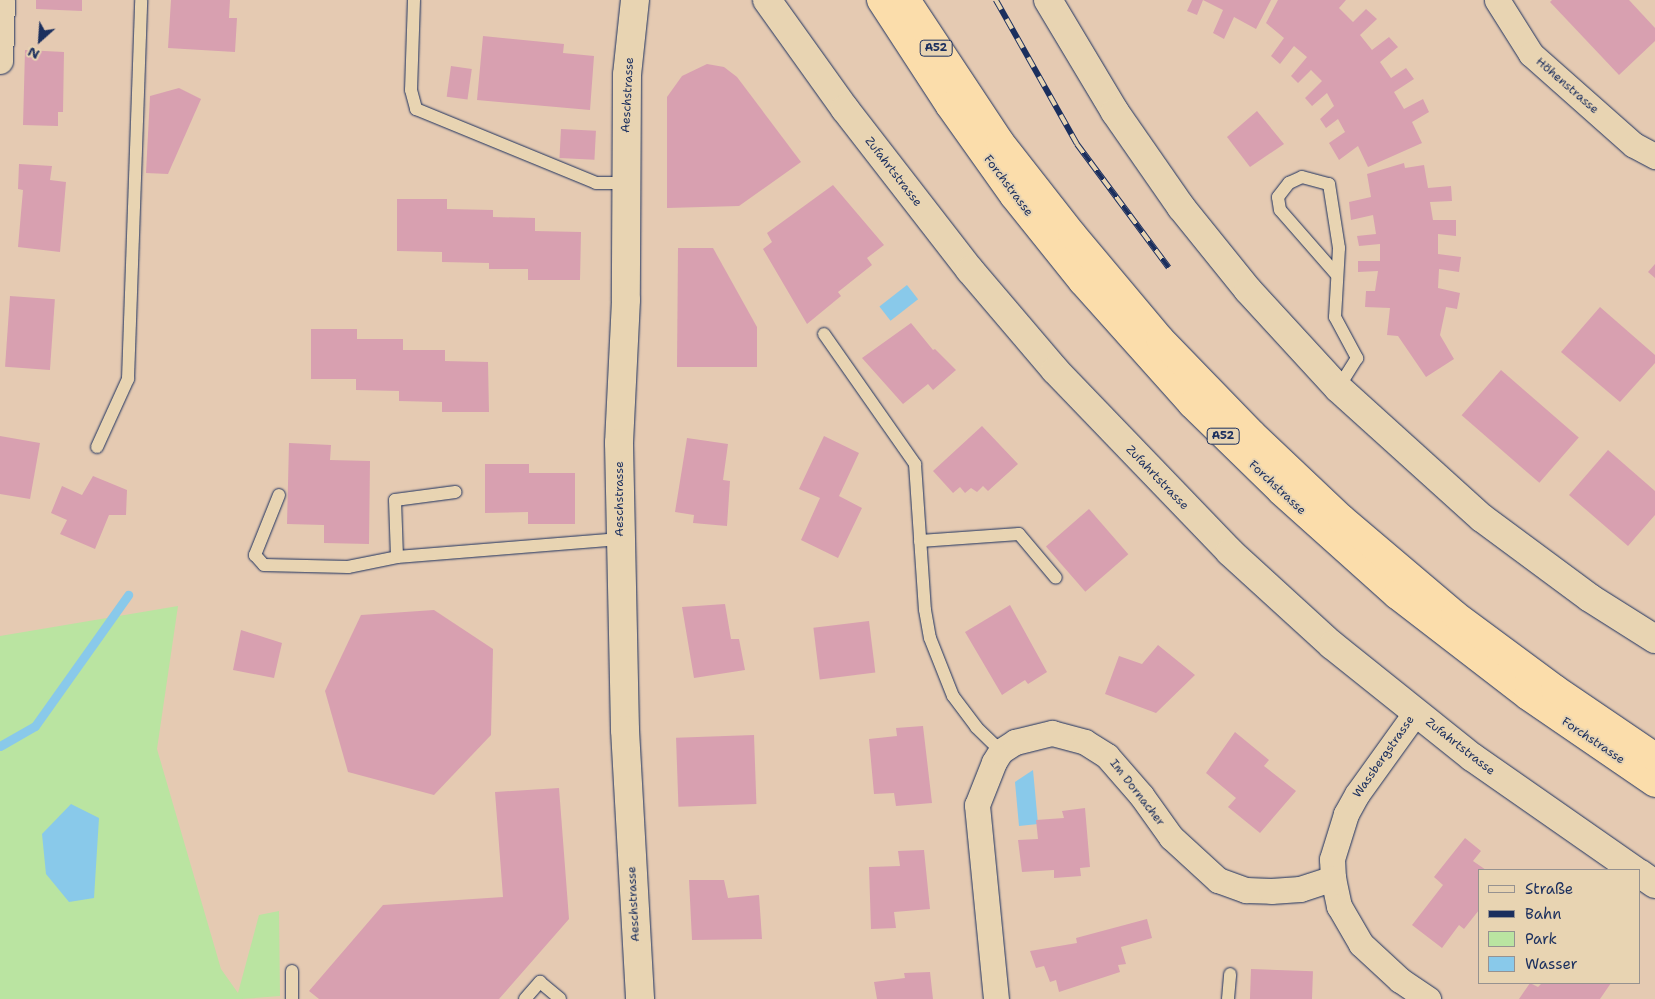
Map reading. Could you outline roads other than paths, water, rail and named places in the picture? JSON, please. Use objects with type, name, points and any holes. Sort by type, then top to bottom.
[{"type":"highway","name":"Forchstrasse","points":[[882,0],[950,106],[1014,196],[1083,282],[1192,404],[1281,491],[1397,595],[1528,696],[1655,783]]},
{"type":"highway","name":"Forchstrasse","points":[[906,0],[995,134],[1072,234],[1160,339],[1239,421],[1342,519],[1454,615],[1555,689],[1655,757]]},
{"type":"main road","name":"Aeschstrasse","points":[[635,0],[627,75],[620,539],[625,730],[640,999]]},
{"type":"main road","name":"Zufahrtstrasse","points":[[767,0],[845,109],[970,270],[1055,370],[1230,552],[1332,645],[1416,712],[1526,797],[1633,869]]},
{"type":"main road","points":[[1048,0],[1115,112],[1181,207],[1248,290],[1338,388],[1482,518],[1590,598],[1655,639]]},
{"type":"main road","points":[[1640,874],[1655,884]]},
{"type":"street","points":[[0,61],[2,0]]},
{"type":"street","name":"Höhenstrasse","points":[[1497,0],[1531,54],[1634,145],[1655,156]]},
{"type":"street","name":"Wassbergstrasse","points":[[1416,712],[1356,794],[1346,814],[1332,859],[1332,878],[1339,906],[1361,944],[1400,980],[1428,999]]},
{"type":"street","name":"Im Dornacher","points":[[1001,751],[1020,740],[1052,733],[1094,748],[1124,773],[1171,837],[1218,880],[1246,890],[1271,892],[1300,889],[1332,878]]},
{"type":"street","points":[[996,999],[977,820],[980,790],[1001,751]]},
{"type":"lane","points":[[97,447],[128,379],[141,0]]},
{"type":"lane","points":[[414,0],[411,90],[416,109],[596,182],[626,183]]},
{"type":"lane","points":[[1337,275],[1280,210],[1278,197],[1289,183],[1302,177],[1329,184],[1339,248],[1335,317],[1357,358],[1338,388]]},
{"type":"lane","points":[[824,334],[915,464],[924,610],[939,666],[954,696],[976,727],[1001,751]]},
{"type":"lane","points":[[397,557],[395,500],[455,492]]},
{"type":"lane","points":[[280,495],[255,555],[264,565],[348,567],[397,557],[620,539]]},
{"type":"lane","points":[[920,541],[1019,534],[1056,578]]},
{"type":"lane","points":[[292,971],[292,999]]},
{"type":"lane","points":[[1228,999],[1230,974]]},
{"type":"lane","points":[[525,999],[540,982],[560,999]]},
{"type":"water","points":[[907,285],[918,299],[891,321],[879,307]]},
{"type":"water","points":[[1033,770],[1038,824],[1019,826],[1015,782]]},
{"type":"water","points":[[71,804],[99,818],[94,898],[69,902],[46,874],[42,834]]},
{"type":"waterway","points":[[0,746],[35,726],[128,595]]},
{"type":"railway","points":[[996,0],[1077,144],[1169,268]]}]
